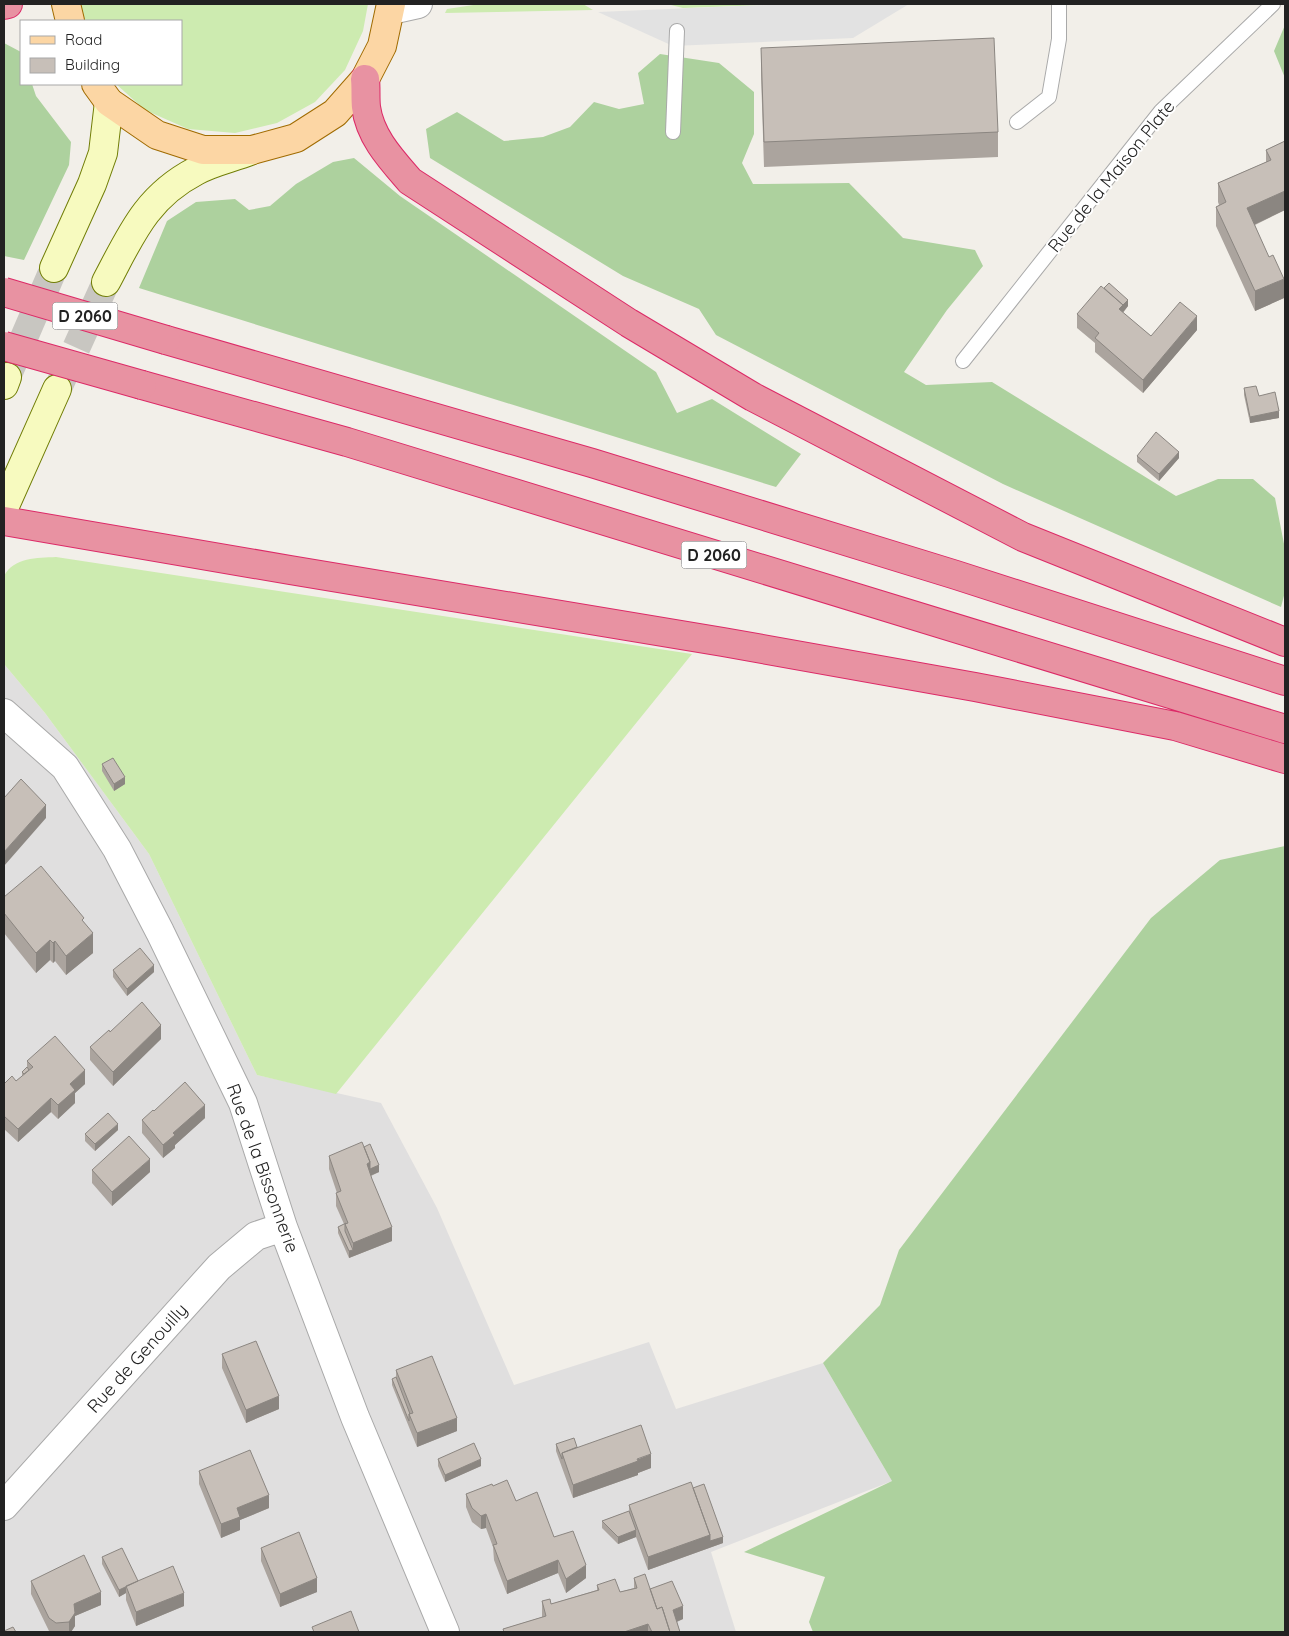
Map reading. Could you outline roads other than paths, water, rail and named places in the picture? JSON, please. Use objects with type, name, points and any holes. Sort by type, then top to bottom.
[{"type":"highway","points":[[4,5],[8,4]]},
{"type":"highway","points":[[365,79],[366,106],[372,129],[388,156],[410,181],[629,323],[753,397],[1023,537],[1285,642]]},
{"type":"highway","name":"D 2060","points":[[4,292],[592,463],[956,575],[1285,682]]},
{"type":"highway","name":"D 2060","points":[[4,346],[348,442],[1285,729]]},
{"type":"highway","points":[[4,521],[309,574],[723,642],[975,687],[1175,726],[1285,759]]},
{"type":"main road","points":[[66,4],[70,20]]},
{"type":"main road","points":[[106,282],[146,210],[158,198],[196,171],[252,150],[296,138],[335,113],[365,79],[382,46],[391,7]]},
{"type":"main road","points":[[103,93],[156,136],[203,150],[252,150]]},
{"type":"main road","points":[[54,268],[92,184],[103,153],[103,93]]},
{"type":"main road","points":[[4,508],[57,389]]},
{"type":"street","points":[[391,7],[418,4]]},
{"type":"street","name":"Rue de la Bissonnerie","points":[[4,713],[65,767],[118,849],[243,1103],[283,1227],[355,1417],[446,1632]]},
{"type":"street","name":"Rue de Genouilly","points":[[4,1506],[219,1267],[256,1236],[283,1227]]},
{"type":"lane","points":[[1017,122],[1048,97],[1059,39],[1059,4]]},
{"type":"lane","name":"Rue de la Maison Plate","points":[[963,361],[1161,111],[1273,4]]},
{"type":"lane","points":[[673,132],[677,31]]},
{"type":"tunnel","points":[[7,377],[54,268]]},
{"type":"tunnel","points":[[59,386],[106,282]]}]
